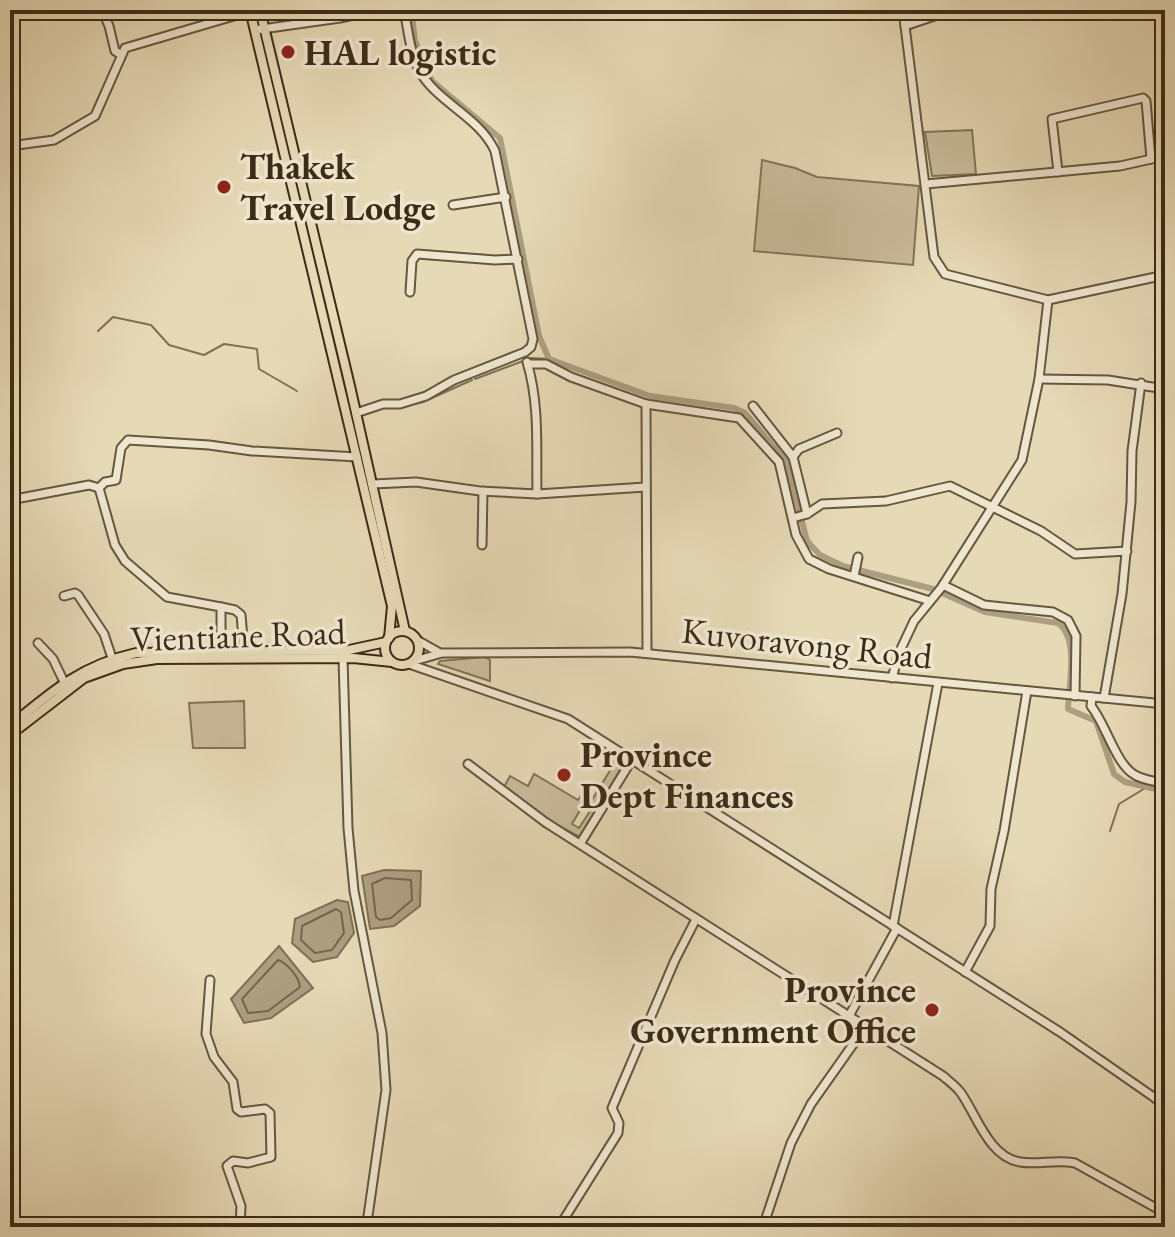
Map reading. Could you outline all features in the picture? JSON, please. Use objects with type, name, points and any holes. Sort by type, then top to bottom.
[{"type":"main road","points":[[254,10],[259,29],[356,413],[405,631],[417,640],[419,649],[412,662],[392,662],[386,653],[392,606],[259,29]]},
{"type":"main road","points":[[10,726],[64,682],[112,658],[156,651],[221,654],[244,650],[349,650],[387,640],[396,632],[405,631]]},
{"type":"main road","name":"Vientiane Road","points":[[10,735],[59,695],[101,670],[157,659],[221,654],[392,662]]},
{"type":"street","points":[[102,10],[115,51],[120,54]]},
{"type":"street","points":[[10,146],[54,140],[95,116],[115,73],[120,54],[132,45],[254,10]]},
{"type":"street","points":[[259,29],[377,10]]},
{"type":"street","points":[[356,413],[426,396],[454,380],[525,352],[531,347],[533,339],[495,151],[487,136],[432,87],[418,69],[404,10]]},
{"type":"street","points":[[903,10],[934,257],[945,274],[1048,300],[1165,275]]},
{"type":"street","points":[[905,26],[952,10]]},
{"type":"street","points":[[1058,172],[1052,119],[1143,98],[1146,101],[1151,159]]},
{"type":"street","points":[[926,184],[1120,166],[1165,156]]},
{"type":"street","points":[[453,205],[506,197]]},
{"type":"street","points":[[410,292],[412,261],[417,254],[518,259]]},
{"type":"street","points":[[892,678],[903,642],[914,621],[942,587],[1014,474],[1026,449],[1039,379],[1048,300]]},
{"type":"street","points":[[525,352],[533,382],[537,494]]},
{"type":"street","points":[[528,364],[546,364],[571,377],[646,404],[733,416],[744,422],[779,462],[801,547],[809,559],[829,569],[933,598]]},
{"type":"street","points":[[1039,379],[1108,380],[1165,389]]},
{"type":"street","points":[[1104,698],[1127,551],[1132,451],[1141,383]]},
{"type":"street","points":[[646,404],[647,653]]},
{"type":"street","points":[[753,406],[793,457],[807,514]]},
{"type":"street","points":[[793,457],[799,449],[837,433]]},
{"type":"street","points":[[99,488],[118,477],[121,448],[128,440],[357,457]]},
{"type":"street","points":[[373,484],[416,482],[537,494],[646,487]]},
{"type":"street","points":[[10,500],[89,485],[99,488]]},
{"type":"street","points":[[793,518],[807,514],[822,504],[886,501],[943,486],[959,489],[993,506],[1041,531],[1075,554],[1127,551]]},
{"type":"street","points":[[99,488],[115,545],[125,561],[167,597],[235,610],[241,615],[244,650]]},
{"type":"street","points":[[482,545],[483,491]]},
{"type":"street","points":[[854,576],[858,557]]},
{"type":"street","points":[[942,587],[984,605],[1053,612],[1068,620],[1076,636],[1074,696]]},
{"type":"street","points":[[64,596],[78,595],[104,634],[112,658]]},
{"type":"street","points":[[221,607],[221,654]]},
{"type":"street","points":[[417,640],[442,653]]},
{"type":"street","points":[[38,643],[53,659],[64,682]]},
{"type":"street","points":[[412,662],[442,653]]},
{"type":"street","name":"Kuvoravong Road","points":[[442,653],[647,653],[1165,704]]},
{"type":"street","points":[[343,658],[348,828],[354,891],[382,1033],[386,1090],[364,1227]]},
{"type":"street","points":[[412,662],[568,719],[965,972],[1165,1105]]},
{"type":"street","points":[[849,1016],[895,927],[938,683]]},
{"type":"street","points":[[965,972],[990,926],[991,889],[1004,831],[1027,691]]},
{"type":"street","points":[[1092,697],[1091,706],[1100,717],[1125,768],[1135,776],[1165,784]]},
{"type":"street","points":[[580,844],[633,758]]},
{"type":"street","points":[[468,764],[545,822],[955,1086],[989,1139],[1005,1157],[1019,1162],[1061,1160],[1075,1163],[1165,1213]]},
{"type":"street","points":[[559,1227],[618,1133],[619,1123],[612,1108],[675,960],[696,919]]},
{"type":"street","points":[[210,980],[206,1034],[214,1057],[233,1082],[237,1109],[241,1112],[265,1109],[270,1113],[271,1157],[248,1163],[233,1161],[227,1166],[241,1206],[240,1227]]},
{"type":"street","points":[[763,1227],[791,1143],[811,1104],[866,1026]]},
{"type":"street","points":[[1156,1099],[1165,1086]]},
{"type":"shaded area","points":[[972,130],[976,174],[932,176],[925,132]]},
{"type":"shaded area","points":[[762,160],[817,177],[919,186],[913,265],[754,251]]},
{"type":"shaded area","points":[[485,657],[490,660],[490,681],[438,664],[440,661]]},
{"type":"shaded area","points":[[244,701],[245,748],[193,748],[189,703]]},
{"type":"shaded area","points":[[613,752],[626,760],[580,837],[547,820],[504,787],[510,776],[528,786],[534,774],[578,800],[581,796],[586,800],[572,824],[579,828],[614,764],[607,760]]},
{"type":"water","points":[[384,870],[421,871],[420,906],[394,926],[370,929],[362,876]]},
{"type":"water","points":[[337,900],[348,902],[354,933],[337,957],[313,962],[292,943],[295,919]]},
{"type":"water","points":[[279,946],[313,988],[271,1018],[244,1023],[231,999]]},
{"type":"waterway","points":[[412,16],[415,41],[432,81],[500,138],[539,336],[549,359],[650,396],[734,408],[745,413],[787,462],[807,541],[820,555],[843,566],[933,589],[985,612],[1058,623],[1069,639],[1071,650],[1068,709],[1096,721],[1114,774],[1125,782],[1165,791]]},
{"type":"waterway","points":[[98,331],[113,317],[151,325],[169,345],[204,355],[224,344],[257,349],[259,369],[297,391]]},
{"type":"waterway","points":[[475,379],[531,358],[549,359]]},
{"type":"waterway","points":[[401,407],[423,402],[472,380]]},
{"type":"waterway","points":[[1110,831],[1119,804],[1147,787]]},
{"type":"place","name":"HAL logistic","points":[[288,52]]},
{"type":"place","name":"Thakek Travel Lodge","points":[[224,187]]},
{"type":"place","name":"Province Dept Finances","points":[[564,775]]},
{"type":"place","name":"Province Government Office","points":[[932,1010]]}]
